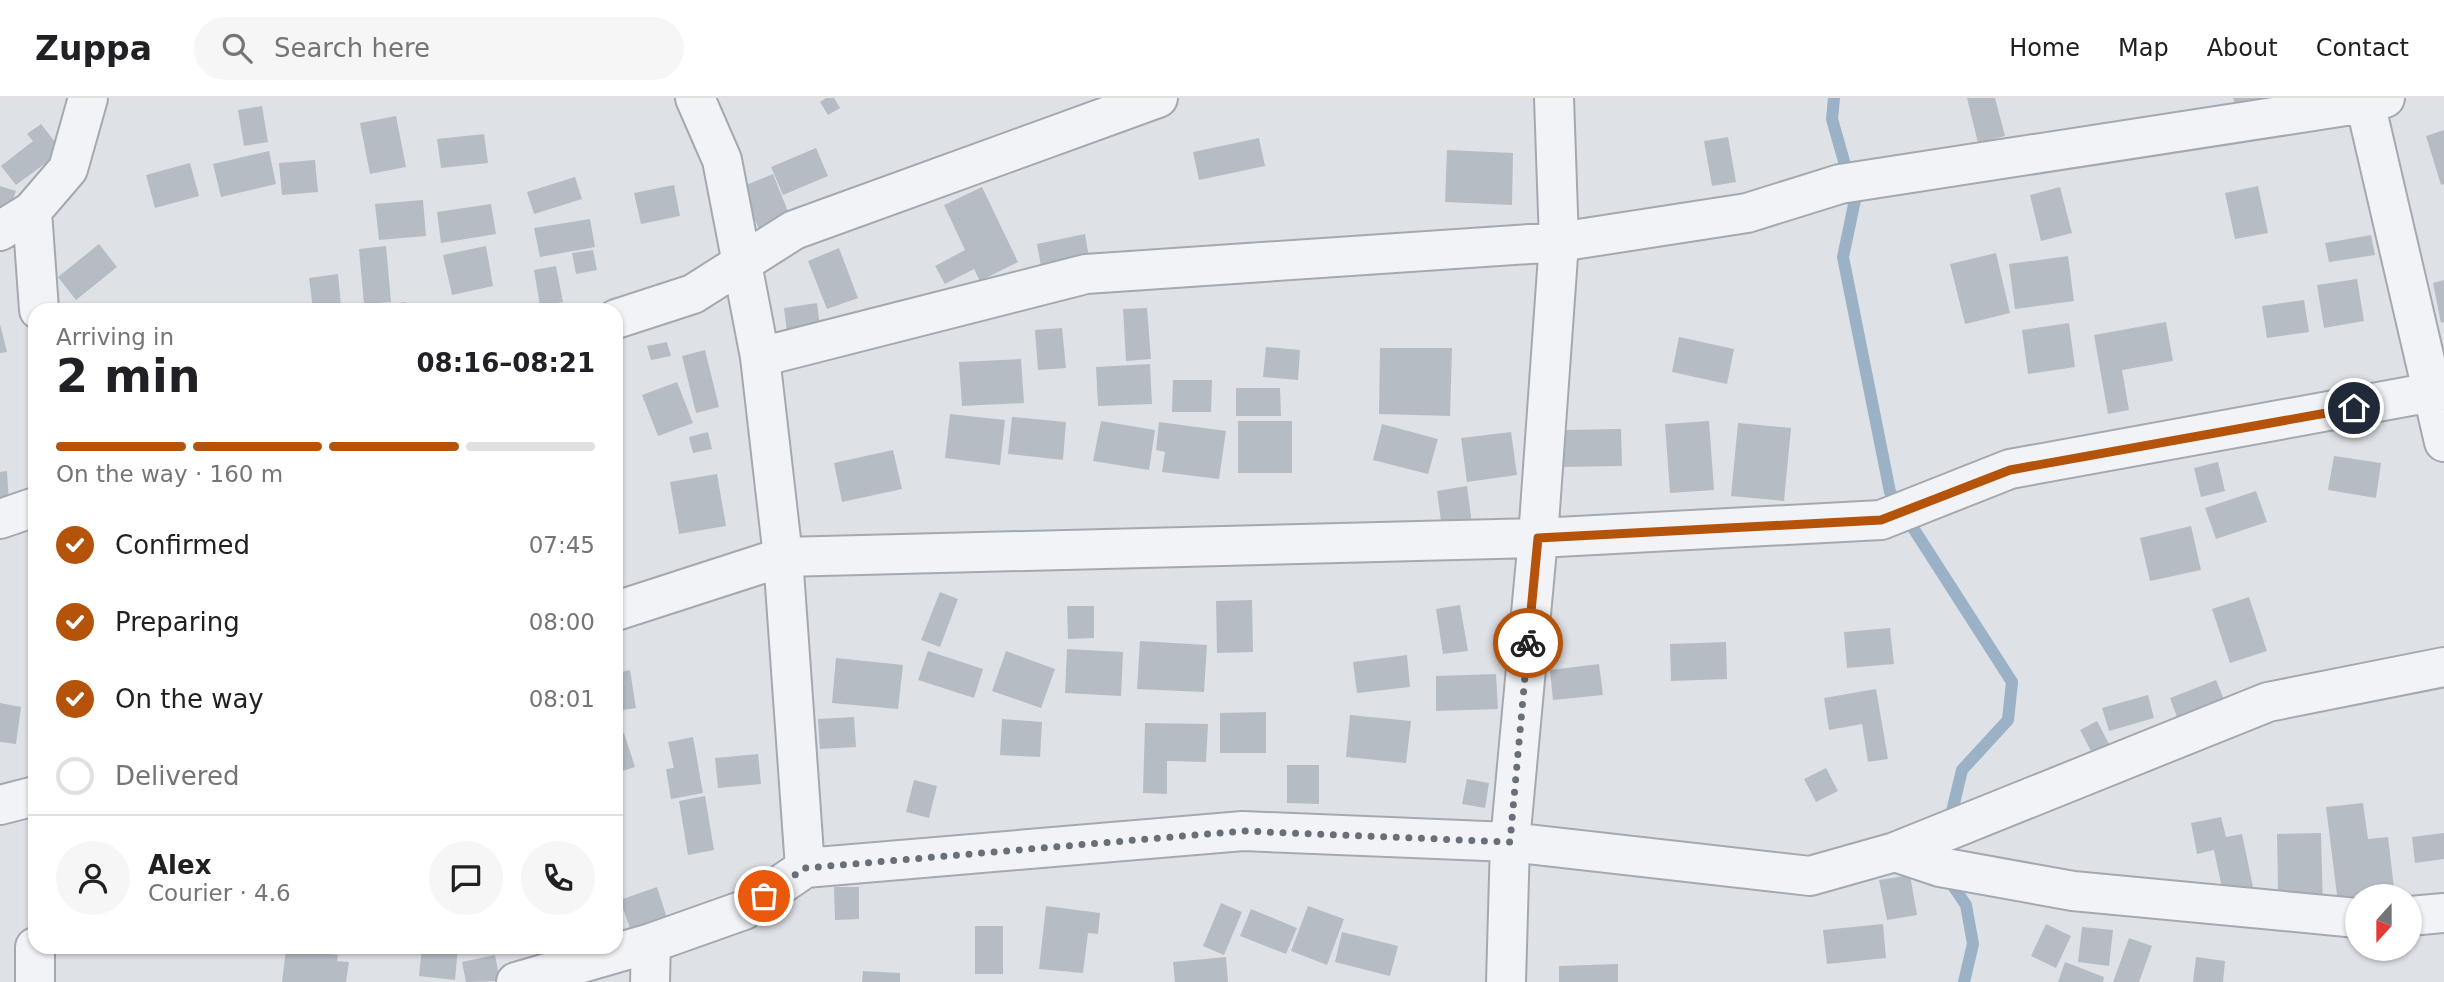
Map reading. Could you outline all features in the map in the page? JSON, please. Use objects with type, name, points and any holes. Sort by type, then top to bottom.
[{"type":"street","points":[[0,231],[32,211],[68,169],[88,98]]},
{"type":"street","points":[[695,98],[722,160],[760,357],[783,557],[805,868]]},
{"type":"street","points":[[623,317],[693,294],[794,230],[1158,98]]},
{"type":"street","points":[[1506,982],[1510,842],[1538,538],[1559,242],[1554,98]]},
{"type":"street","points":[[760,357],[1086,274],[1559,242],[1747,213],[1854,182],[2371,100],[2439,392],[2444,442]]},
{"type":"street","points":[[32,211],[39,303]]},
{"type":"street","points":[[623,609],[783,557],[1538,538],[1898,513],[2010,470],[2439,392]]},
{"type":"street","points":[[0,519],[28,509]]},
{"type":"street","points":[[623,951],[744,910],[805,868],[1243,831],[1510,842],[1810,876],[1895,852],[2268,702],[2444,667]]},
{"type":"street","points":[[0,805],[28,798]]},
{"type":"street","points":[[1895,852],[1940,867],[2073,891],[2345,917]]},
{"type":"street","points":[[2422,915],[2444,913]]},
{"type":"street","points":[[650,982],[651,943]]},
{"type":"street","points":[[35,982],[36,954]]},
{"type":"street","points":[[516,982],[613,954]]},
{"type":"building","points":[[826,98],[834,98],[840,108],[828,115],[820,102]]},
{"type":"building","points":[[1967,98],[1995,98],[2005,136],[1978,143]]},
{"type":"building","points":[[2233,98],[2269,98],[2272,106],[2241,118]]},
{"type":"building","points":[[262,106],[268,142],[244,146],[238,110]]},
{"type":"building","points":[[396,116],[406,167],[370,174],[360,123]]},
{"type":"building","points":[[41,124],[62,151],[16,185],[1,166],[33,141],[27,134]]},
{"type":"building","points":[[2444,130],[2444,184],[2441,185],[2426,136]]},
{"type":"building","points":[[484,134],[488,163],[441,168],[437,139]]},
{"type":"building","points":[[1728,137],[1736,182],[1712,186],[1704,141]]},
{"type":"building","points":[[1259,138],[1265,166],[1199,180],[1193,152]]},
{"type":"building","points":[[816,148],[828,176],[783,195],[771,167]]},
{"type":"building","points":[[1447,150],[1513,153],[1512,205],[1445,202]]},
{"type":"building","points":[[269,151],[276,184],[221,197],[213,164]]},
{"type":"building","points":[[315,160],[318,192],[282,195],[279,163]]},
{"type":"building","points":[[190,163],[199,196],[155,208],[146,175]]},
{"type":"building","points":[[773,174],[791,219],[760,232],[741,187]]},
{"type":"building","points":[[575,177],[582,199],[534,214],[527,192]]},
{"type":"building","points":[[674,185],[680,216],[641,224],[634,193]]},
{"type":"building","points":[[0,186],[16,191],[9,211],[0,208]]},
{"type":"building","points":[[2258,186],[2268,233],[2235,239],[2225,193]]},
{"type":"building","points":[[982,187],[1018,262],[980,281],[974,269],[945,284],[935,266],[965,250],[944,205]]},
{"type":"building","points":[[2060,187],[2072,233],[2041,241],[2030,195]]},
{"type":"building","points":[[423,200],[426,236],[379,240],[375,204]]},
{"type":"building","points":[[491,204],[496,234],[441,243],[437,212]]},
{"type":"building","points":[[590,219],[595,247],[540,257],[534,228]]},
{"type":"building","points":[[1085,234],[1090,263],[1042,272],[1037,244]]},
{"type":"building","points":[[2371,235],[2375,255],[2329,262],[2325,243]]},
{"type":"building","points":[[99,244],[117,267],[76,300],[58,277]]},
{"type":"building","points":[[386,246],[391,302],[364,303],[359,249]]},
{"type":"building","points":[[486,246],[493,286],[452,295],[443,255]]},
{"type":"building","points":[[839,248],[858,298],[827,309],[808,261]]},
{"type":"building","points":[[593,250],[597,270],[576,274],[572,253]]},
{"type":"building","points":[[1996,253],[2010,313],[1965,324],[1950,264]]},
{"type":"building","points":[[2068,256],[2074,301],[2015,309],[2009,264]]},
{"type":"building","points":[[556,266],[563,302],[540,303],[534,270]]},
{"type":"building","points":[[338,274],[341,303],[312,303],[309,278]]},
{"type":"building","points":[[2357,279],[2364,321],[2324,328],[2317,285]]},
{"type":"building","points":[[2444,280],[2444,322],[2441,323],[2433,283]]},
{"type":"building","points":[[2304,300],[2309,332],[2267,338],[2262,306]]},
{"type":"building","points":[[817,303],[820,326],[787,332],[784,308]]},
{"type":"building","points":[[1147,308],[1151,359],[1126,361],[1123,309]]},
{"type":"building","points":[[2166,322],[2173,361],[2122,370],[2129,410],[2108,414],[2094,335]]},
{"type":"building","points":[[2069,323],[2075,367],[2028,374],[2022,330]]},
{"type":"building","points":[[0,324],[7,352],[0,353]]},
{"type":"building","points":[[1062,328],[1066,368],[1038,370],[1035,330]]},
{"type":"building","points":[[1679,337],[1734,349],[1727,384],[1672,372]]},
{"type":"building","points":[[667,342],[671,356],[651,360],[647,346]]},
{"type":"building","points":[[1266,347],[1300,350],[1298,380],[1263,377]]},
{"type":"building","points":[[1380,348],[1452,348],[1450,416],[1379,414]]},
{"type":"building","points":[[705,350],[719,407],[696,413],[682,356]]},
{"type":"building","points":[[1021,359],[1024,403],[962,406],[959,362]]},
{"type":"building","points":[[1150,364],[1152,404],[1098,406],[1096,367]]},
{"type":"building","points":[[1173,380],[1212,380],[1211,412],[1172,412]]},
{"type":"building","points":[[677,382],[693,423],[658,436],[642,395]]},
{"type":"building","points":[[1236,388],[1280,388],[1281,416],[1236,416]]},
{"type":"building","points":[[950,414],[1005,420],[1000,465],[945,458]]},
{"type":"building","points":[[1012,417],[1066,422],[1063,460],[1008,454]]},
{"type":"building","points":[[1101,421],[1155,430],[1149,470],[1093,461]]},
{"type":"building","points":[[1238,421],[1292,421],[1292,473],[1238,473]]},
{"type":"building","points":[[1709,421],[1714,490],[1670,493],[1665,424]]},
{"type":"building","points":[[1159,422],[1226,431],[1219,479],[1162,472],[1165,452],[1156,450]]},
{"type":"building","points":[[1738,423],[1791,428],[1784,501],[1731,496]]},
{"type":"building","points":[[1382,424],[1438,439],[1428,474],[1373,460]]},
{"type":"building","points":[[1621,429],[1622,466],[1562,467],[1561,430]]},
{"type":"building","points":[[708,432],[712,449],[693,453],[689,437]]},
{"type":"building","points":[[1511,432],[1517,475],[1467,482],[1461,438]]},
{"type":"building","points":[[893,450],[902,489],[842,502],[834,463]]},
{"type":"building","points":[[2334,456],[2381,463],[2376,498],[2328,490]]},
{"type":"building","points":[[2218,462],[2225,491],[2201,497],[2194,468]]},
{"type":"building","points":[[7,471],[9,503],[0,503],[0,472]]},
{"type":"building","points":[[717,474],[726,526],[679,534],[670,482]]},
{"type":"building","points":[[1467,486],[1473,532],[1443,536],[1437,491]]},
{"type":"building","points":[[2256,491],[2267,522],[2216,539],[2205,508]]},
{"type":"building","points":[[2191,526],[2201,570],[2150,581],[2140,538]]},
{"type":"building","points":[[940,592],[958,599],[940,647],[921,640]]},
{"type":"building","points":[[2249,597],[2267,651],[2230,663],[2212,609]]},
{"type":"building","points":[[1252,600],[1253,652],[1217,653],[1216,601]]},
{"type":"building","points":[[1460,605],[1468,651],[1443,654],[1436,609]]},
{"type":"building","points":[[1067,606],[1094,606],[1094,638],[1068,639]]},
{"type":"building","points":[[1890,628],[1894,664],[1847,668],[1844,632]]},
{"type":"building","points":[[1140,641],[1207,645],[1204,692],[1137,689]]},
{"type":"building","points":[[1726,642],[1727,679],[1671,681],[1670,644]]},
{"type":"building","points":[[1067,649],[1123,652],[1121,696],[1065,693]]},
{"type":"building","points":[[928,651],[983,669],[974,698],[918,680]]},
{"type":"building","points":[[1006,651],[1055,669],[1041,708],[992,691]]},
{"type":"building","points":[[1407,655],[1410,687],[1357,693],[1353,662]]},
{"type":"building","points":[[836,658],[903,665],[898,709],[832,703]]},
{"type":"building","points":[[1599,664],[1603,695],[1553,700],[1550,670]]},
{"type":"building","points":[[630,670],[636,708],[623,710],[623,672]]},
{"type":"building","points":[[1496,674],[1498,709],[1436,711],[1436,676]]},
{"type":"building","points":[[2216,680],[2227,707],[2180,725],[2170,698]]},
{"type":"building","points":[[1876,689],[1888,759],[1868,762],[1862,724],[1829,730],[1824,698]]},
{"type":"building","points":[[2148,695],[2154,718],[2109,731],[2102,708]]},
{"type":"building","points":[[0,703],[21,707],[16,744],[0,742]]},
{"type":"building","points":[[1266,712],[1266,753],[1220,753],[1220,713]]},
{"type":"building","points":[[1350,715],[1411,721],[1406,763],[1346,757]]},
{"type":"building","points":[[854,717],[856,747],[820,749],[818,719]]},
{"type":"building","points":[[1002,719],[1042,722],[1040,757],[1000,755]]},
{"type":"building","points":[[2097,721],[2110,746],[2093,755],[2080,730]]},
{"type":"building","points":[[1145,723],[1208,724],[1206,762],[1167,761],[1167,794],[1143,793]]},
{"type":"building","points":[[623,733],[635,767],[623,771]]},
{"type":"building","points":[[693,737],[703,793],[671,799],[666,769],[674,768],[668,742]]},
{"type":"building","points":[[758,754],[761,784],[718,788],[715,758]]},
{"type":"building","points":[[1287,765],[1319,765],[1319,804],[1287,803]]},
{"type":"building","points":[[1826,768],[1838,791],[1816,802],[1804,779]]},
{"type":"building","points":[[1467,779],[1489,783],[1485,808],[1462,804]]},
{"type":"building","points":[[914,780],[937,786],[929,818],[906,812]]},
{"type":"building","points":[[705,796],[714,850],[688,855],[679,801]]},
{"type":"building","points":[[2363,803],[2368,839],[2388,837],[2394,884],[2345,884],[2345,910],[2339,911],[2326,807]]},
{"type":"building","points":[[2221,817],[2226,837],[2242,834],[2257,906],[2227,912],[2214,850],[2197,854],[2191,823]]},
{"type":"building","points":[[2321,833],[2323,909],[2293,910],[2293,892],[2278,892],[2277,834]]},
{"type":"building","points":[[2444,833],[2444,859],[2415,863],[2412,837]]},
{"type":"building","points":[[1910,875],[1917,915],[1887,920],[1879,880]]},
{"type":"building","points":[[657,887],[667,918],[631,931],[623,908],[623,899]]},
{"type":"building","points":[[834,887],[859,887],[859,919],[835,920]]},
{"type":"building","points":[[1221,903],[1242,912],[1224,955],[1203,946]]},
{"type":"building","points":[[1046,906],[1100,913],[1098,934],[1088,933],[1083,973],[1039,969]]},
{"type":"building","points":[[1308,906],[1344,919],[1327,965],[1291,951]]},
{"type":"building","points":[[1251,909],[1297,928],[1286,954],[1240,936]]},
{"type":"building","points":[[1883,924],[1886,958],[1827,964],[1823,930]]},
{"type":"building","points":[[2046,924],[2071,936],[2056,968],[2031,956]]},
{"type":"building","points":[[975,926],[1003,926],[1003,974],[975,974]]},
{"type":"building","points":[[2082,927],[2113,930],[2109,966],[2078,962]]},
{"type":"building","points":[[1342,932],[1398,946],[1390,976],[1335,962]]},
{"type":"building","points":[[2129,938],[2152,946],[2139,982],[2113,982]]},
{"type":"building","points":[[285,954],[338,955],[337,961],[349,962],[346,982],[282,982]]},
{"type":"building","points":[[421,954],[457,954],[455,980],[419,976]]},
{"type":"building","points":[[495,955],[500,981],[466,982],[462,962]]},
{"type":"building","points":[[1226,957],[1228,982],[1175,982],[1173,962]]},
{"type":"building","points":[[2196,957],[2225,961],[2223,982],[2193,982]]},
{"type":"building","points":[[2065,962],[2104,977],[2103,982],[2058,982]]},
{"type":"building","points":[[1618,964],[1618,982],[1559,982],[1559,966]]},
{"type":"building","points":[[863,971],[900,973],[900,982],[862,982]]},
{"type":"waterway","points":[[1834,98],[1832,119],[1855,200],[1843,257],[1890,492],[2012,682],[2008,720],[1962,770],[1949,824]]},
{"type":"waterway","points":[[1947,877],[1966,905],[1973,944],[1964,982]]},
{"type":"way so far","points":[[764,896],[805,868],[1243,831],[1510,842],[1528,643]]},
{"type":"route","points":[[1528,643],[1538,538],[1881,520],[2010,470],[2354,408]]}]
